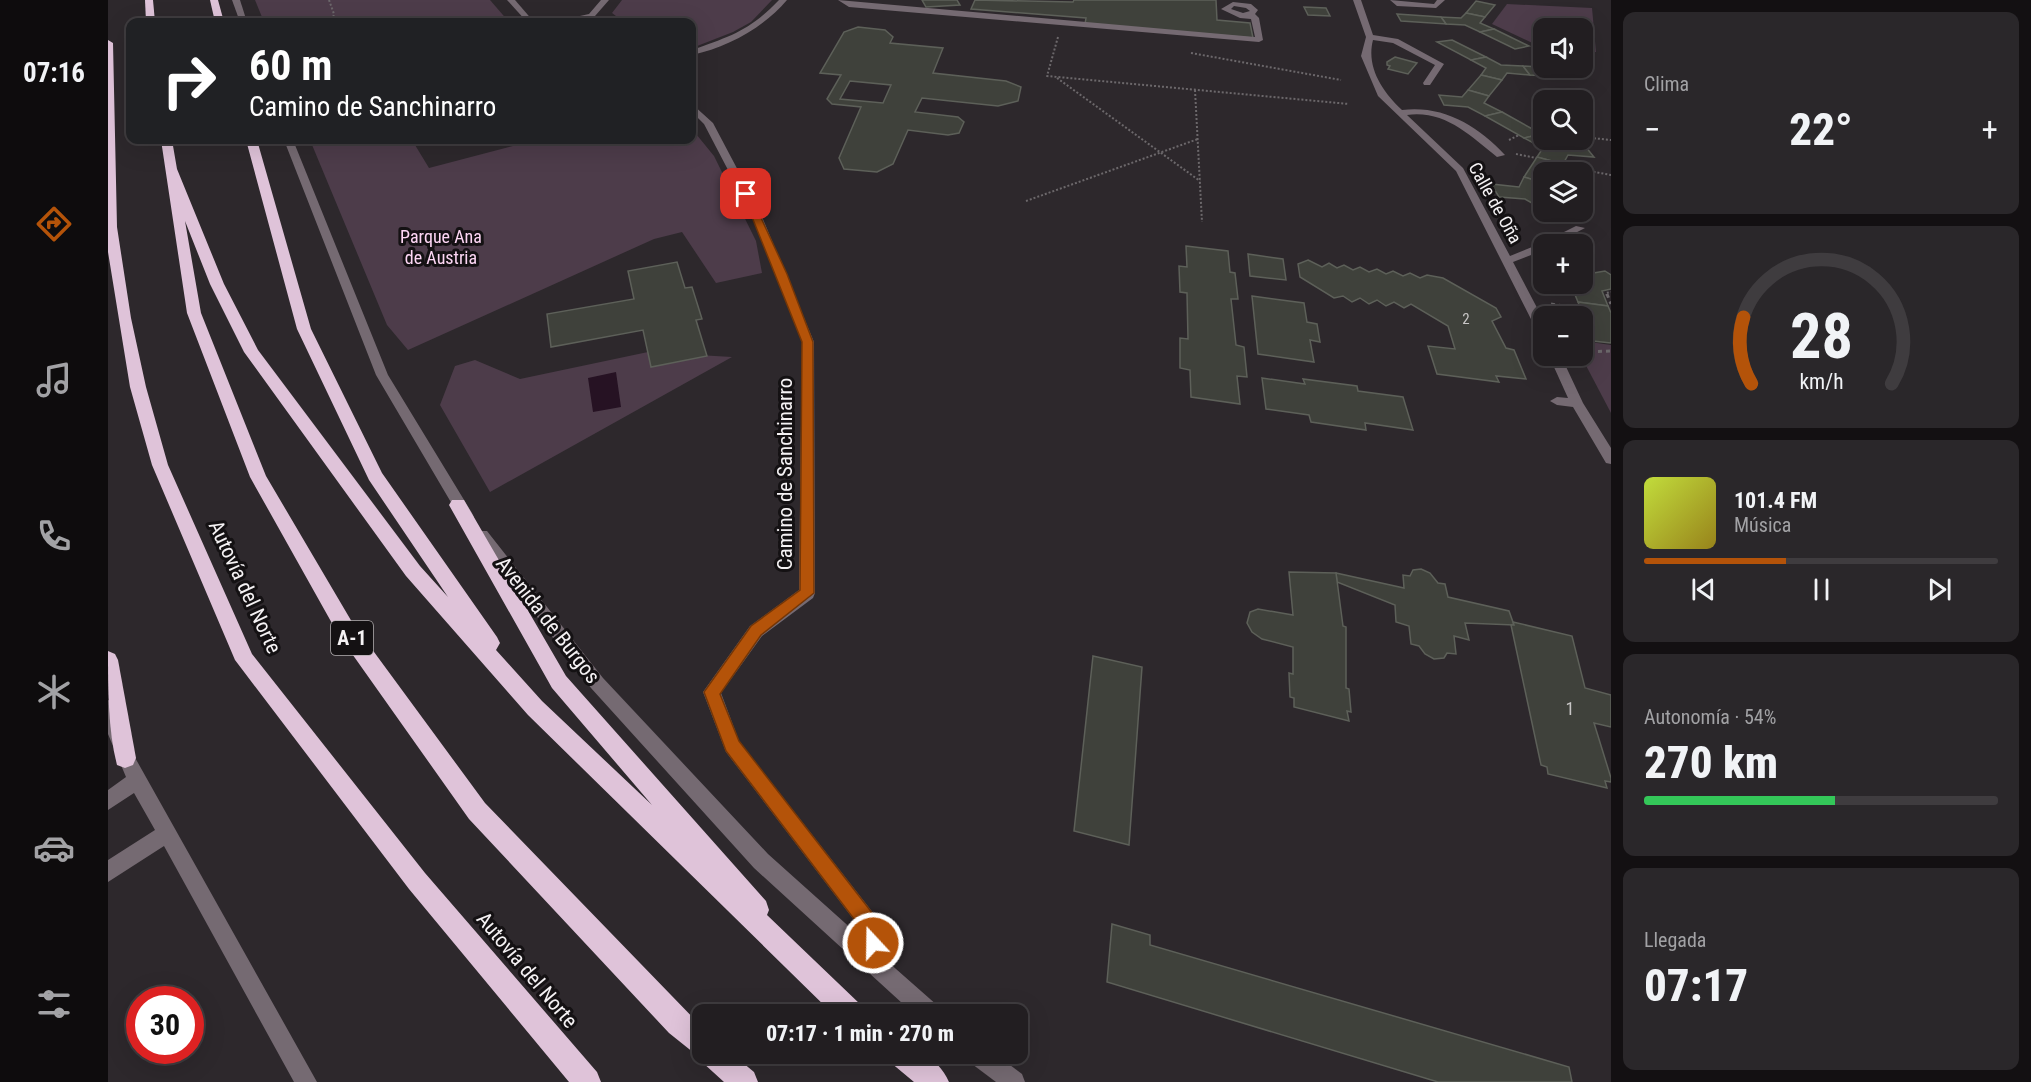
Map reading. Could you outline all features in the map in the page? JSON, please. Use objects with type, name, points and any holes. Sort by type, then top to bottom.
[{"type":"highway","points":[[149,0],[151,18]]},
{"type":"highway","points":[[214,0],[219,18]]},
{"type":"highway","name":"Autovía del Norte","points":[[108,43],[109,208],[124,318],[138,387],[160,465],[244,660],[417,881],[587,1082]]},
{"type":"highway","name":"A-1","points":[[166,144],[194,313],[258,477],[345,628],[477,811],[692,1036]]},
{"type":"highway","points":[[253,144],[304,329],[375,476],[535,708]]},
{"type":"highway","points":[[169,165],[217,284],[251,352],[413,571],[535,708],[841,1004]]},
{"type":"highway","points":[[458,505],[559,682],[841,1004]]},
{"type":"highway","points":[[108,660],[125,758]]},
{"type":"highway","points":[[724,1064],[744,1082]]},
{"type":"highway","points":[[913,1064],[935,1082]]},
{"type":"street","points":[[236,0],[243,18]]},
{"type":"street","points":[[511,0],[527,18]]},
{"type":"street","points":[[580,18],[591,16],[605,0]]},
{"type":"street","points":[[696,52],[738,36],[762,22],[783,0]]},
{"type":"street","points":[[842,0],[849,5],[1259,40],[1255,18],[1251,15],[1233,14],[1225,9],[1231,2]]},
{"type":"street","name":"Calle de Oña","points":[[1357,0],[1370,37],[1365,56],[1382,96],[1460,170],[1533,312]]},
{"type":"street","points":[[1394,0],[1397,4],[1436,6],[1441,0]]},
{"type":"street","points":[[1370,37],[1395,41],[1440,64],[1427,83]]},
{"type":"street","name":"Calle de Oña","points":[[1399,112],[1417,109],[1444,112],[1500,155]]},
{"type":"street","name":"Camino de Sanchinarro","points":[[696,111],[708,123],[755,212],[808,342],[807,593],[756,631],[712,692],[732,746],[874,930],[873,943],[865,956]]},
{"type":"street","name":"Avenida de Burgos","points":[[290,144],[382,375],[458,505],[597,683],[761,861],[919,1004]]},
{"type":"street","name":"Calle de Oña","points":[[1568,234],[1580,228]]},
{"type":"street","name":"Calle de Oña","points":[[1506,261],[1533,250]]},
{"type":"street","points":[[1560,366],[1577,403],[1611,459]]},
{"type":"street","points":[[1557,401],[1577,403]]},
{"type":"street","points":[[108,708],[125,758],[306,1082]]},
{"type":"street","points":[[108,801],[137,780]]},
{"type":"street","points":[[108,872],[167,833]]},
{"type":"street","points":[[990,1064],[1014,1082]]},
{"type":"path","points":[[329,0],[334,14],[333,18]]},
{"type":"path","points":[[1060,28],[1047,76],[1349,104]]},
{"type":"path","points":[[1189,52],[1341,80]]},
{"type":"path","points":[[1056,77],[1200,181]]},
{"type":"path","points":[[1195,90],[1202,222]]},
{"type":"path","points":[[1593,138],[1611,140]]},
{"type":"path","points":[[1026,201],[1198,139]]},
{"type":"path","points":[[1593,172],[1611,176]]},
{"type":"path","points":[[1611,292],[1606,293],[1611,304]]},
{"type":"path","points":[[1593,352],[1611,351]]},
{"type":"green space","points":[[255,0],[490,0],[506,18],[262,18]]},
{"type":"green space","points":[[622,0],[772,0],[751,22],[733,32],[696,46],[696,18],[619,18],[612,13]]},
{"type":"green space","points":[[1507,4],[1592,8],[1593,18],[1533,18],[1533,43],[1492,24]]},
{"type":"green space","points":[[1593,19],[1596,52],[1593,52]]},
{"type":"green space","name":"Parque Ana de Austria","points":[[696,134],[714,156],[756,241],[762,273],[716,283],[682,232],[654,239],[408,350],[387,325],[312,144],[414,144],[429,168],[521,144],[696,144]]},
{"type":"green space","points":[[1593,342],[1611,345],[1611,413],[1586,366],[1593,366]]},
{"type":"green space","points":[[648,352],[732,357],[490,492],[440,405],[455,366],[475,360],[520,379]]},
{"type":"shaded area","points":[[616,372],[621,407],[593,412],[588,378]]},
{"type":"building","points":[[922,0],[957,0],[960,5],[926,7]]},
{"type":"building","points":[[975,0],[1073,2],[1074,0],[1216,0],[1217,20],[1250,23],[1253,38],[1085,24],[1086,18],[971,9]]},
{"type":"building","points":[[1476,1],[1495,5],[1485,17],[1466,13]]},
{"type":"building","points":[[1304,7],[1326,8],[1330,16],[1308,15]]},
{"type":"building","points":[[1466,13],[1485,17],[1480,23],[1494,29],[1480,32],[1465,25],[1446,24],[1441,17],[1461,18]]},
{"type":"building","points":[[1397,14],[1441,17],[1446,24],[1401,21]]},
{"type":"building","points":[[858,27],[885,30],[893,37],[890,43],[943,48],[933,73],[1006,81],[1021,87],[1018,101],[998,106],[922,98],[915,112],[958,117],[964,122],[959,133],[948,135],[908,130],[893,164],[877,172],[844,169],[839,158],[861,107],[832,104],[827,99],[841,75],[820,73],[844,32]],"holes":[[[850,81],[891,85],[883,103],[840,99]]]},
{"type":"building","points":[[1494,29],[1529,46],[1515,49],[1480,32]]},
{"type":"building","points":[[1452,40],[1486,57],[1471,60],[1437,42]]},
{"type":"building","points":[[1395,57],[1417,63],[1408,74],[1388,69],[1390,66],[1387,62]]},
{"type":"building","points":[[1486,57],[1501,65],[1523,66],[1530,75],[1507,73],[1502,80],[1481,75],[1486,68],[1471,60]]},
{"type":"building","points":[[1523,66],[1533,67],[1533,75],[1530,75]]},
{"type":"building","points":[[1481,75],[1502,80],[1489,96],[1468,90]]},
{"type":"building","points":[[1468,90],[1489,96],[1484,103],[1502,112],[1485,116],[1468,107],[1444,105],[1439,95],[1462,97]]},
{"type":"building","points":[[1502,112],[1533,129],[1533,136],[1524,138],[1485,116]]},
{"type":"building","points":[[1533,136],[1533,143],[1524,138]]},
{"type":"building","points":[[1542,150],[1588,150],[1594,157],[1568,155],[1564,162],[1556,162],[1537,157]]},
{"type":"building","points":[[1537,157],[1556,162],[1534,162]]},
{"type":"building","points":[[1533,163],[1533,180],[1524,177]]},
{"type":"building","points":[[1524,177],[1533,180],[1533,204],[1525,199],[1499,197],[1491,184],[1519,187]]},
{"type":"building","points":[[1186,246],[1228,251],[1230,272],[1235,273],[1238,299],[1231,299],[1236,345],[1244,347],[1247,377],[1237,376],[1240,404],[1191,397],[1190,370],[1180,368],[1180,338],[1188,339],[1187,293],[1180,292],[1179,266],[1187,267]]},
{"type":"building","points":[[1248,254],[1283,259],[1286,280],[1250,276]]},
{"type":"building","points":[[1308,260],[1322,267],[1329,263],[1337,268],[1344,265],[1353,270],[1360,267],[1369,272],[1377,269],[1386,274],[1393,271],[1403,276],[1410,273],[1420,278],[1427,275],[1443,278],[1496,308],[1501,317],[1492,321],[1506,348],[1514,350],[1526,379],[1496,376],[1499,382],[1437,374],[1428,346],[1455,349],[1448,326],[1411,304],[1404,308],[1394,302],[1386,306],[1377,300],[1369,304],[1360,298],[1352,302],[1343,296],[1334,298],[1300,277],[1298,264]]},
{"type":"building","points":[[677,262],[685,288],[692,287],[702,319],[696,320],[707,356],[651,367],[643,330],[551,347],[547,314],[634,299],[628,271]]},
{"type":"building","points":[[1605,271],[1611,275],[1611,289],[1602,291],[1608,306],[1578,302],[1575,294],[1593,294],[1593,273]]},
{"type":"building","points":[[1252,296],[1304,303],[1307,322],[1317,324],[1320,342],[1310,340],[1314,362],[1258,354]]},
{"type":"building","points":[[1578,302],[1608,306],[1611,313],[1611,343],[1593,341],[1593,306],[1580,306]]},
{"type":"building","points":[[1262,378],[1305,384],[1303,379],[1357,386],[1358,391],[1403,397],[1413,430],[1365,423],[1366,430],[1311,422],[1309,415],[1266,409]]},
{"type":"building","points":[[1421,569],[1430,573],[1438,583],[1445,584],[1448,597],[1509,611],[1514,625],[1465,623],[1469,640],[1454,636],[1456,654],[1447,653],[1444,658],[1434,659],[1425,654],[1419,646],[1411,644],[1409,626],[1396,622],[1395,605],[1337,582],[1336,573],[1404,588],[1403,575],[1410,576],[1413,570]]},
{"type":"building","points":[[1289,572],[1336,573],[1343,626],[1346,627],[1346,688],[1349,689],[1351,712],[1347,711],[1349,721],[1294,707],[1294,698],[1290,697],[1289,673],[1293,674],[1293,647],[1262,639],[1252,632],[1247,623],[1250,612],[1258,609],[1293,615]]},
{"type":"building","points":[[1513,622],[1572,636],[1585,688],[1611,695],[1611,727],[1594,723],[1611,778],[1611,782],[1605,781],[1607,788],[1548,774],[1547,767],[1541,765],[1511,625],[1514,625]]},
{"type":"building","points":[[1093,656],[1142,667],[1129,845],[1074,831]]},
{"type":"building","points":[[1112,924],[1150,935],[1150,945],[1569,1067],[1572,1082],[1438,1082],[1107,982]]},
{"type":"route","points":[[746,194],[782,274],[808,342],[807,593],[756,631],[712,692],[732,746],[874,930],[873,943]]}]
